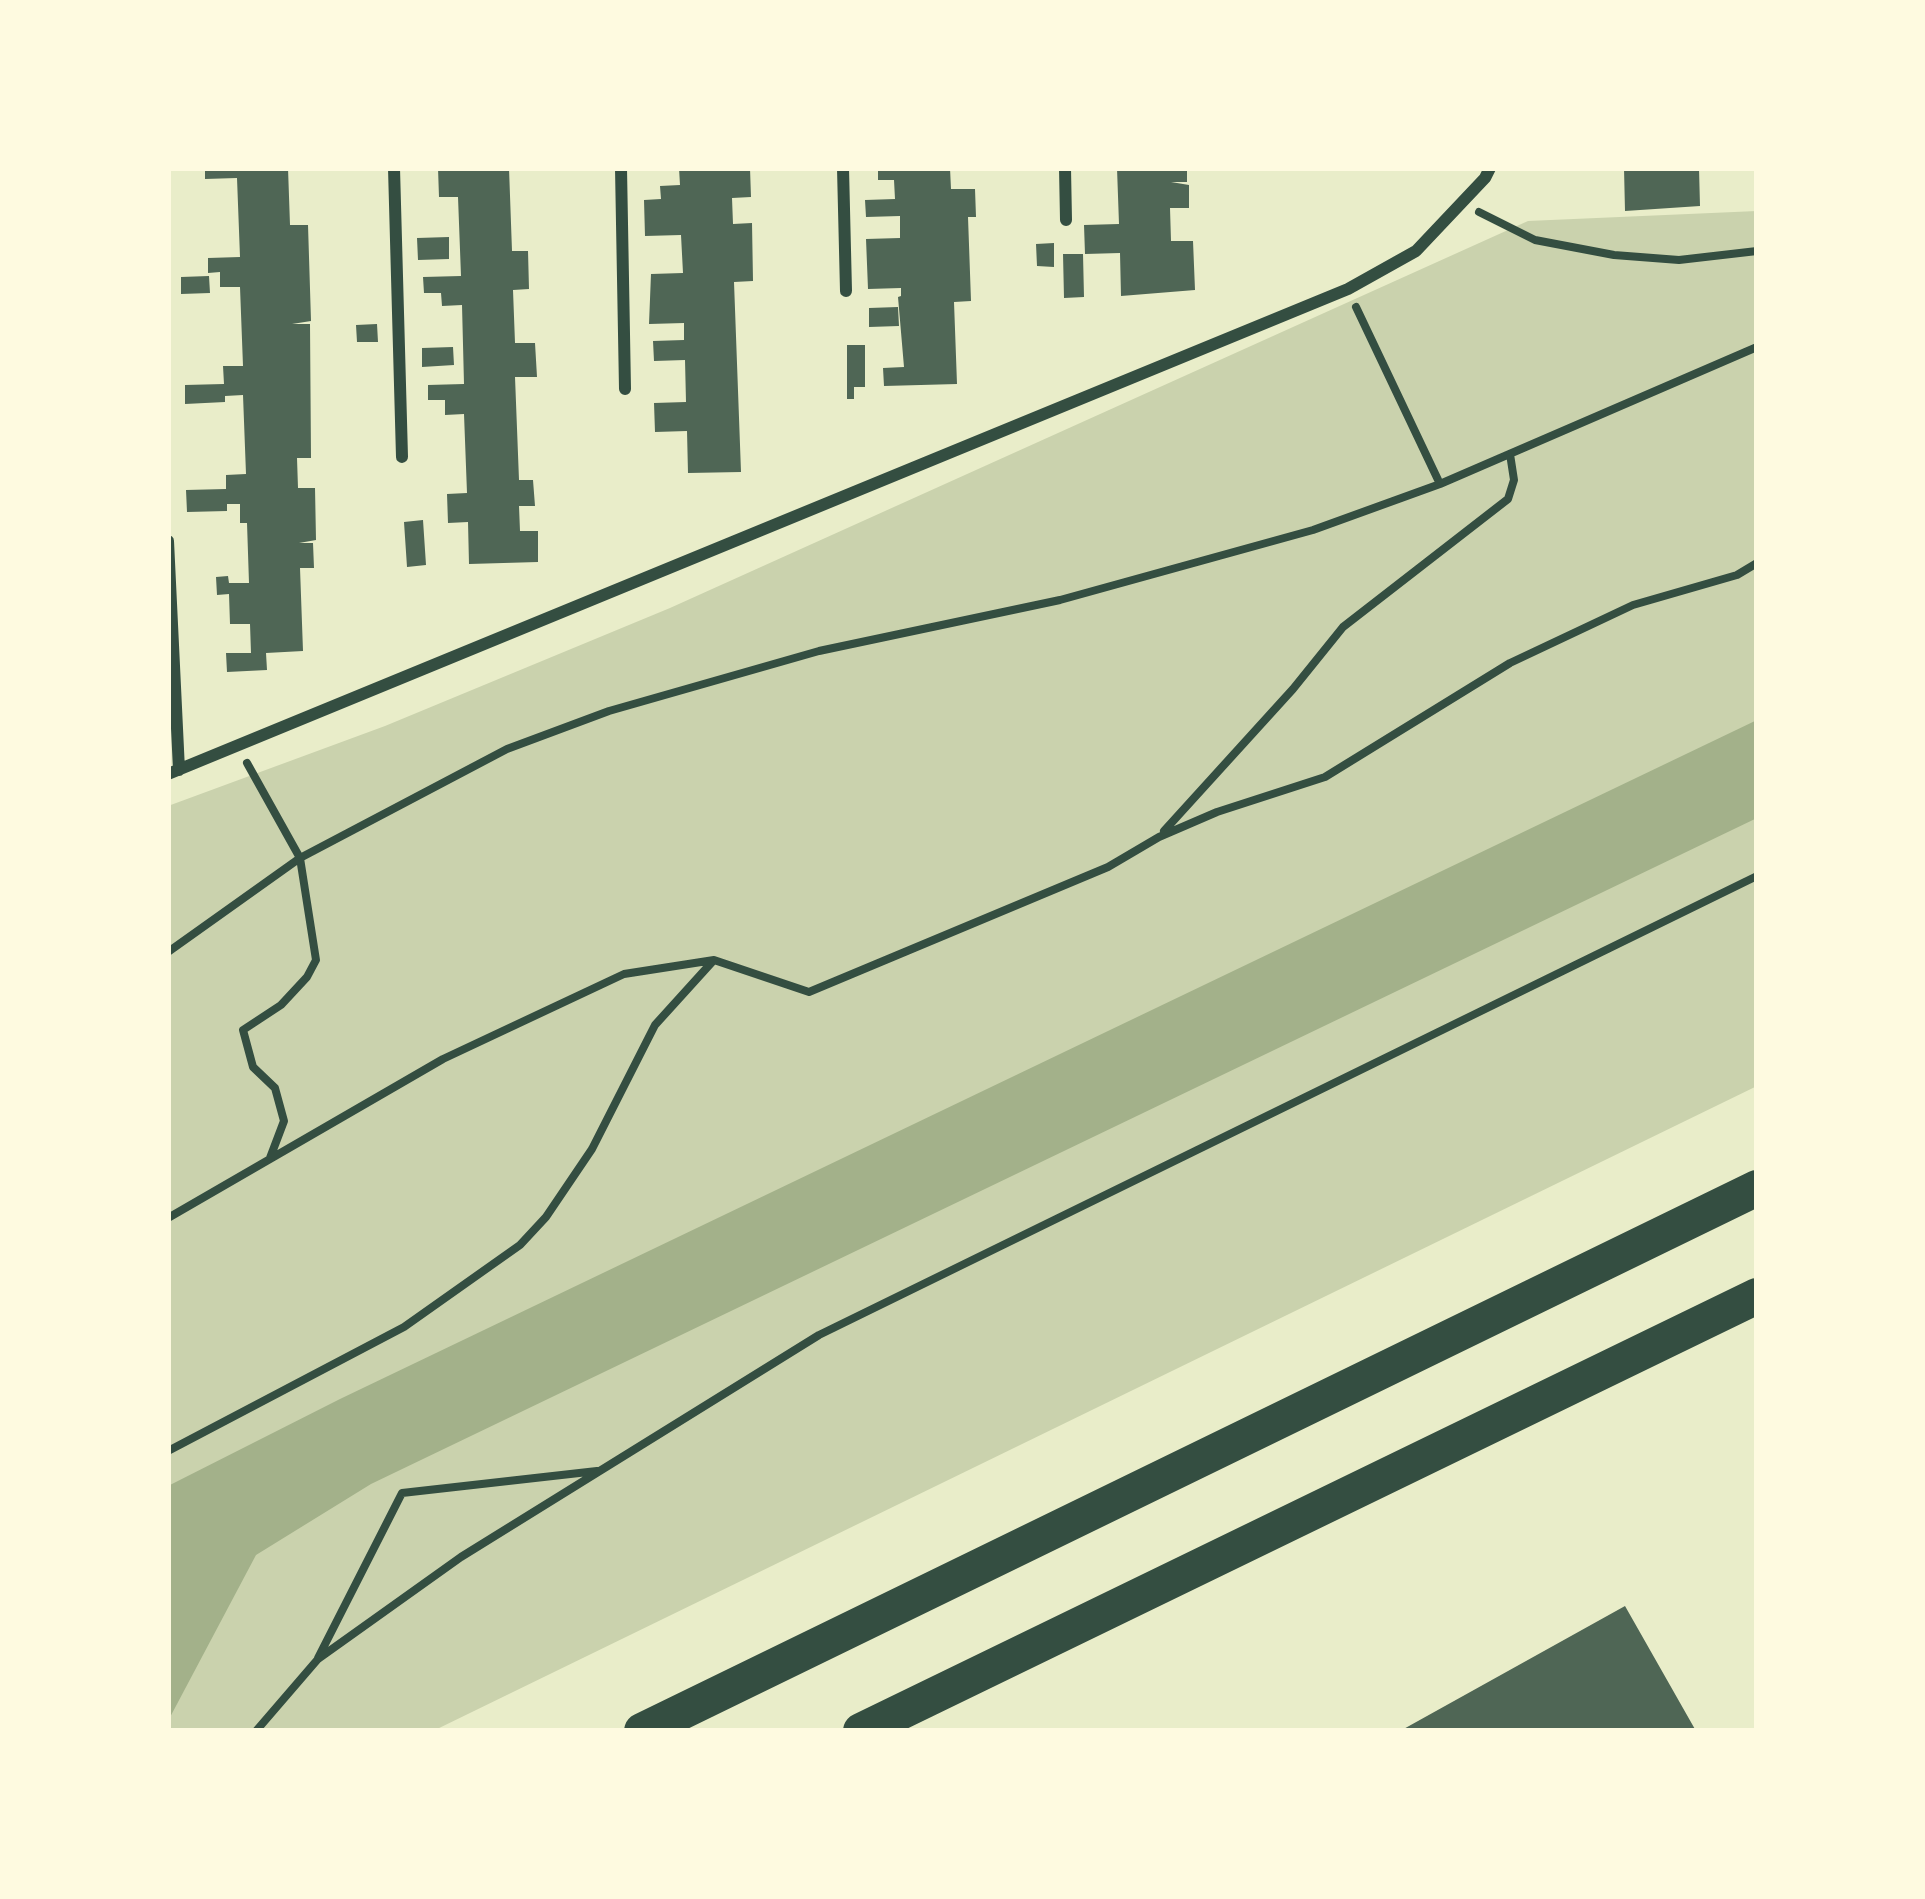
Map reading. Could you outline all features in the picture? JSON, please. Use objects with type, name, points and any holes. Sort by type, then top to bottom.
[{"type":"highway","points":[[643,1731],[1757,1188]]},
{"type":"highway","points":[[861,1731],[1757,1296]]},
{"type":"street","points":[[394,168],[402,457]]},
{"type":"street","points":[[622,168],[626,388]]},
{"type":"street","points":[[843,168],[846,291]]},
{"type":"street","points":[[1065,168],[1066,220]]},
{"type":"street","points":[[168,541],[174,772],[1348,290],[1416,250],[1490,168]]},
{"type":"path","points":[[1461,203],[1535,240],[1614,256],[1679,260],[1757,251]]},
{"type":"path","points":[[1348,290],[1440,484]]},
{"type":"path","points":[[168,952],[300,858],[507,749],[609,711],[819,651],[1060,600],[1313,530],[1440,484],[1757,347]]},
{"type":"path","points":[[1159,837],[1343,627],[1508,499],[1514,480],[1510,454]]},
{"type":"path","points":[[168,1218],[443,1059],[624,974],[714,960],[808,992],[1108,867],[1159,837],[1217,812],[1324,777],[1510,663],[1633,605],[1737,575],[1757,562]]},
{"type":"path","points":[[238,746],[300,858],[316,960],[281,1005],[243,1030],[253,1067],[275,1088],[284,1121],[269,1160]]},
{"type":"path","points":[[256,1731],[318,1660],[461,1557],[819,1335],[1757,876]]},
{"type":"path","points":[[168,1451],[404,1328],[520,1245],[547,1217],[592,1149],[656,1025],[714,960]]},
{"type":"path","points":[[318,1660],[402,1493],[600,1471]]},
{"type":"shaded area","points":[[1757,211],[1757,1086],[433,1731],[168,1731],[168,806],[385,726],[670,608],[1528,221]]},
{"type":"shaded area","points":[[1757,720],[1757,818],[371,1484],[256,1555],[168,1721],[168,1486],[340,1399]]},
{"type":"building","points":[[205,168],[288,168],[290,225],[308,225],[311,321],[292,324],[310,324],[311,458],[297,458],[298,488],[315,488],[316,540],[299,543],[313,543],[314,568],[300,568],[303,651],[266,653],[267,670],[227,672],[226,653],[251,653],[250,624],[230,624],[229,594],[217,595],[216,577],[249,583],[247,523],[240,523],[240,504],[227,504],[227,511],[187,512],[186,490],[226,489],[226,475],[246,474],[243,395],[225,396],[225,402],[185,404],[185,385],[224,384],[223,366],[243,366],[240,287],[220,287],[220,272],[208,273],[208,258],[240,257],[237,178],[205,179]]},
{"type":"building","points":[[438,168],[509,168],[512,251],[528,251],[529,289],[513,290],[515,343],[535,343],[537,377],[515,377],[519,480],[533,480],[535,506],[519,506],[520,531],[538,531],[538,562],[469,564],[468,522],[448,523],[447,494],[467,493],[464,414],[445,415],[445,400],[428,400],[428,385],[464,384],[462,305],[442,306],[441,293],[424,293],[423,277],[461,276],[458,197],[439,197]]},
{"type":"building","points":[[679,168],[750,168],[751,197],[732,198],[733,224],[752,223],[753,281],[734,282],[741,472],[688,473],[687,431],[655,432],[654,403],[686,402],[685,360],[654,361],[653,341],[684,340],[684,323],[649,324],[651,274],[683,273],[681,235],[645,236],[644,200],[661,199],[660,186],[680,185]]},
{"type":"building","points":[[878,168],[950,168],[951,189],[975,189],[976,217],[968,217],[971,301],[954,302],[957,384],[884,386],[883,368],[904,367],[901,288],[868,289],[866,239],[900,238],[900,216],[866,217],[865,200],[895,199],[894,180],[878,180]]},
{"type":"building","points":[[1117,168],[1187,168],[1187,182],[1171,182],[1189,185],[1189,208],[1170,208],[1171,241],[1193,241],[1195,290],[1121,296],[1120,253],[1085,254],[1084,225],[1119,224]]},
{"type":"building","points":[[1624,168],[1699,168],[1700,206],[1625,211]]},
{"type":"building","points":[[449,237],[449,259],[418,260],[417,238]]},
{"type":"building","points":[[1054,243],[1054,267],[1037,266],[1036,244]]},
{"type":"building","points":[[1063,254],[1083,254],[1084,297],[1064,298]]},
{"type":"building","points":[[209,276],[210,293],[181,294],[181,277]]},
{"type":"building","points":[[898,307],[899,326],[869,327],[869,308]]},
{"type":"building","points":[[377,324],[378,342],[357,342],[356,325]]},
{"type":"building","points":[[847,345],[865,345],[865,387],[854,387],[854,399],[847,399]]},
{"type":"building","points":[[453,347],[454,365],[422,367],[422,348]]},
{"type":"building","points":[[423,520],[426,565],[407,567],[404,522]]},
{"type":"building","points":[[1625,1606],[1696,1731],[1400,1731]]}]
